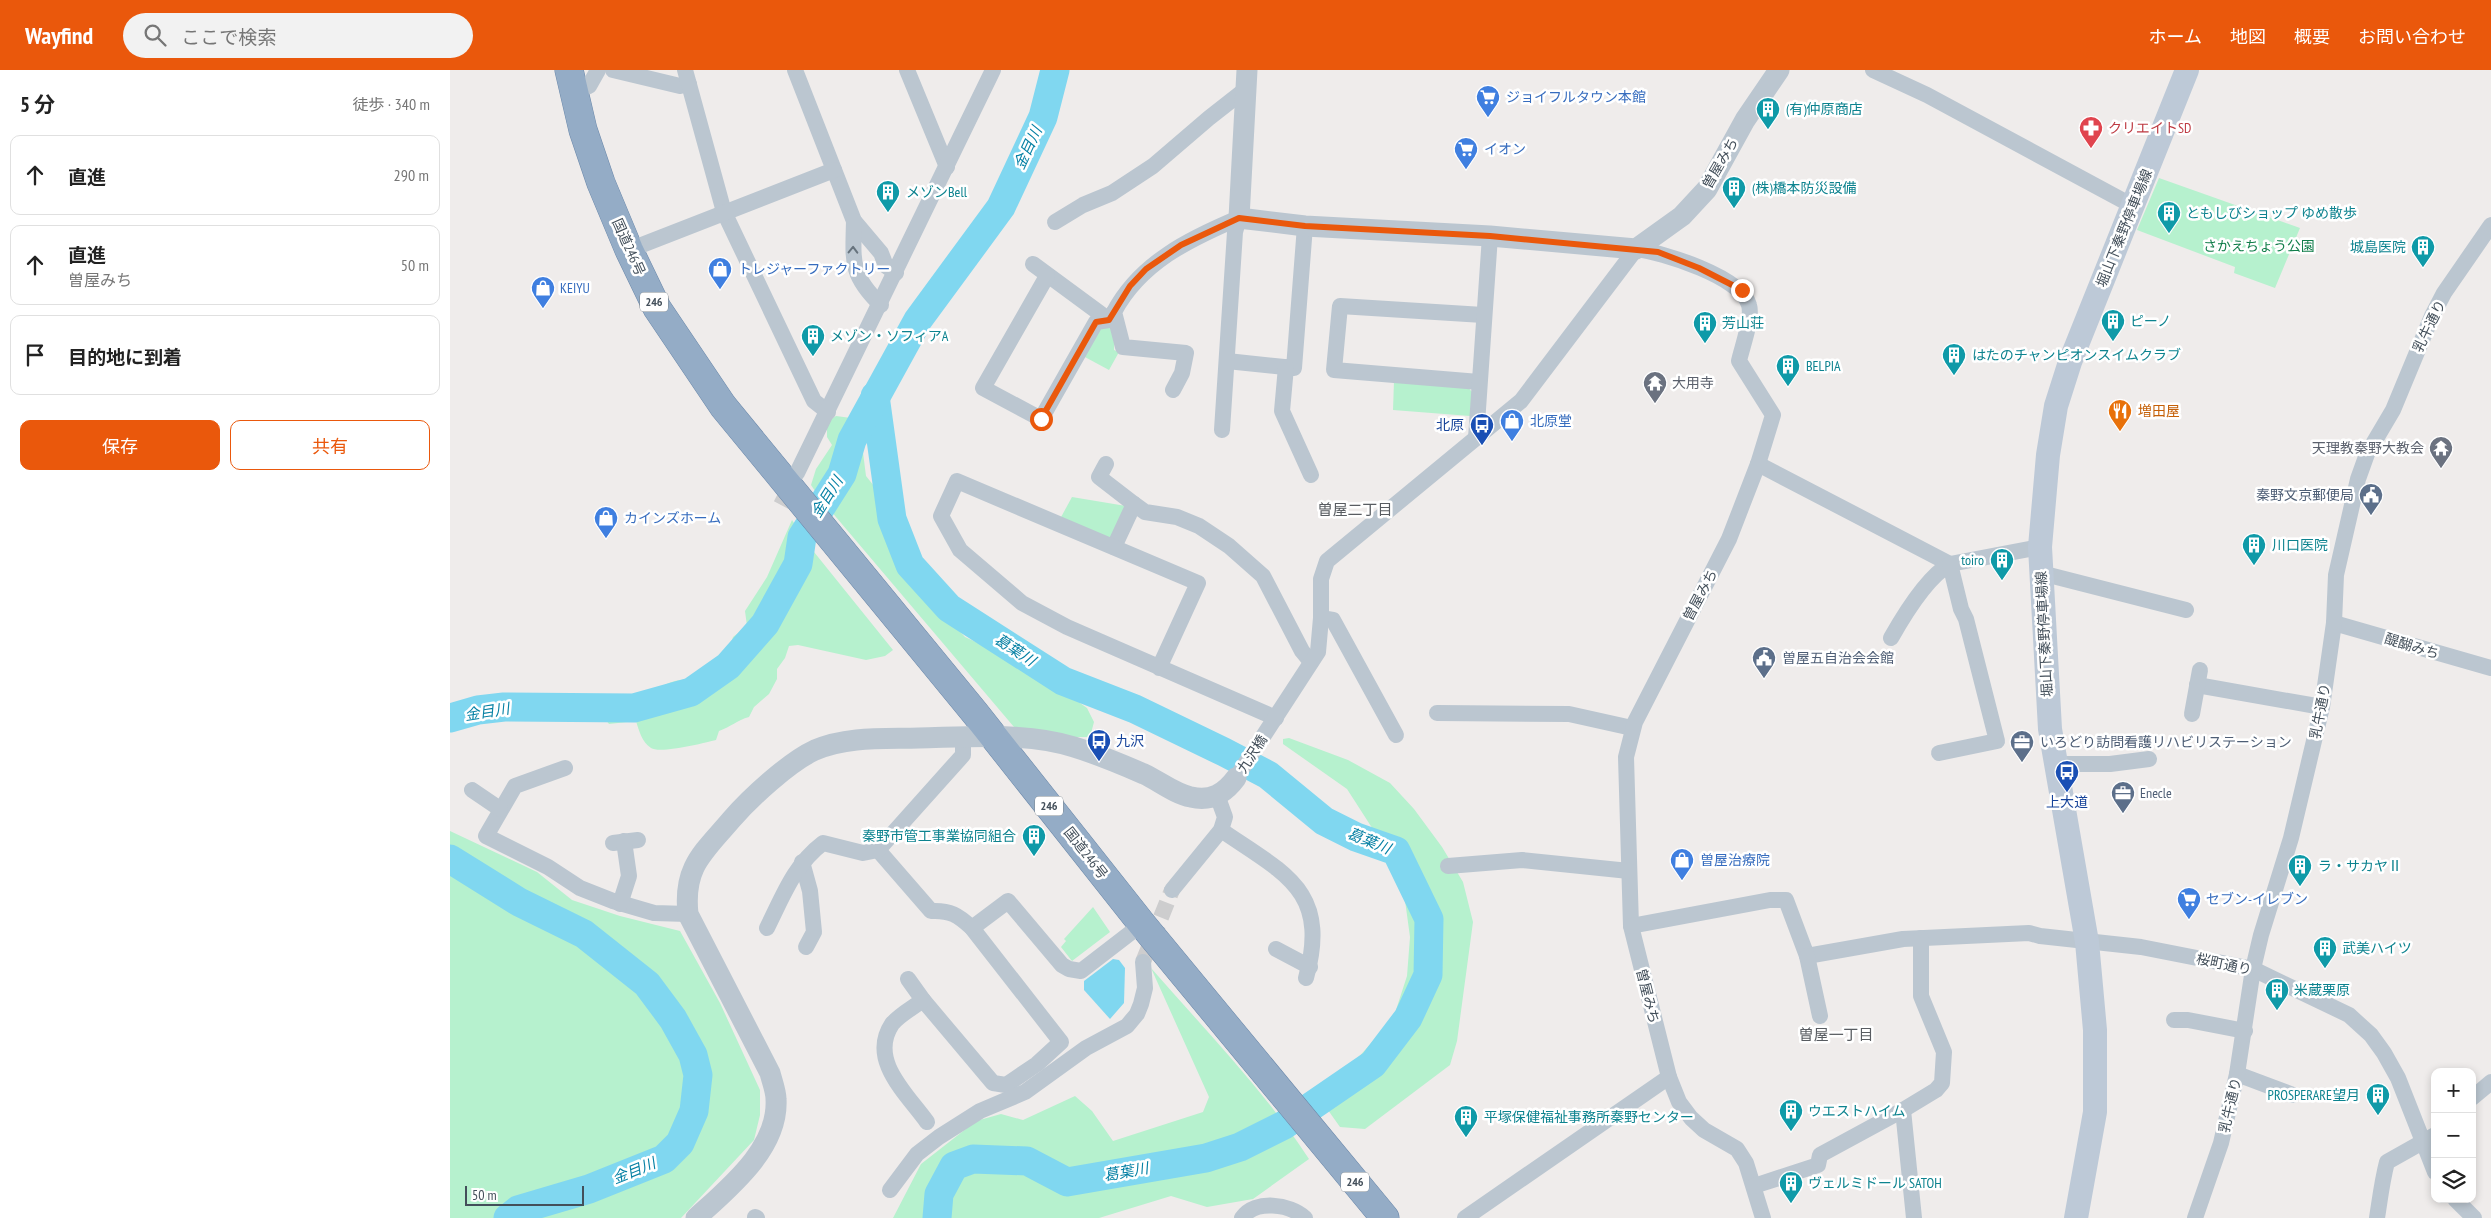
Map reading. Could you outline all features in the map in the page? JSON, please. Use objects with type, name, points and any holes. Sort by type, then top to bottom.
[{"type":"highway","name":"国道246号","points":[[579,78],[583,130],[601,183],[629,250],[657,308],[723,406],[994,737],[1142,924],[1385,1218]]},
{"type":"main road","name":"堀山下秦野停車場線","points":[[2076,1218],[2095,1112],[2095,1030],[2087,942],[2055,764],[2047,693],[2040,547],[2048,455],[2056,406],[2070,362],[2187,70]]},
{"type":"street","points":[[579,78],[598,70]]},
{"type":"street","points":[[613,70],[680,86],[687,77]]},
{"type":"street","points":[[795,70],[854,221],[881,253],[886,266],[896,273]]},
{"type":"street","points":[[907,70],[947,167]]},
{"type":"street","points":[[797,474],[993,70]]},
{"type":"street","name":"曽屋みち","points":[[1636,249],[1682,216],[1707,189],[1745,120],[1779,70]]},
{"type":"street","points":[[1873,70],[1927,95],[2133,206]]},
{"type":"street","points":[[687,77],[724,212],[814,401],[828,412]]},
{"type":"street","points":[[1222,430],[1235,232],[1239,218],[1247,80]]},
{"type":"street","points":[[1055,222],[1083,206],[1112,193],[1153,166],[1209,118],[1247,80]]},
{"type":"street","points":[[629,250],[834,170]]},
{"type":"street","points":[[1047,276],[983,388],[1041,419],[1096,322],[1111,316],[1130,286],[1146,269],[1181,245],[1239,218],[1305,226],[1490,236],[1636,249]]},
{"type":"street","points":[[854,221],[853,265],[864,289],[881,304]]},
{"type":"street","name":"乳牛通り","points":[[2195,1218],[2221,1143],[2238,1074],[2253,969],[2260,935],[2293,829],[2322,707],[2334,623],[2336,575],[2358,479],[2367,454],[2393,410],[2414,356],[2440,301],[2491,225]]},
{"type":"street","points":[[1227,361],[1294,368],[1305,226]]},
{"type":"street","points":[[1476,438],[1483,315],[1490,236]]},
{"type":"street","name":"曽屋みち","points":[[1636,249],[1658,252],[1681,260],[1742,290],[1749,304],[1750,313],[1739,361],[1773,415],[1758,464],[1729,539],[1632,728],[1626,757],[1631,926],[1669,1077],[1679,1102],[1691,1118],[1704,1130],[1737,1149],[1746,1163],[1762,1218]]},
{"type":"street","name":"九沢橋","points":[[1236,778],[1318,652],[1322,618],[1321,579],[1328,561],[1521,401],[1636,249]]},
{"type":"street","points":[[1033,264],[1047,276],[1111,316],[1123,347],[1186,353],[1182,373],[1173,390]]},
{"type":"street","points":[[1479,382],[1334,370],[1340,306],[1483,315]]},
{"type":"street","points":[[1286,367],[1282,411],[1296,459],[1311,475]]},
{"type":"street","points":[[1106,464],[1099,476],[1145,512],[1177,517],[1199,526],[1229,546],[1263,576],[1302,651],[1311,662]]},
{"type":"street","points":[[1758,464],[1950,564],[1960,609],[1966,619],[1989,703],[1997,741],[1939,753]]},
{"type":"street","points":[[1159,668],[1198,583],[957,482],[941,516],[960,550],[1022,603],[1067,627],[1159,668],[1272,724]]},
{"type":"street","points":[[1114,547],[1134,504]]},
{"type":"street","points":[[1891,638],[1900,622],[1938,570],[1950,564],[2040,547]]},
{"type":"street","points":[[2041,573],[2186,610]]},
{"type":"street","points":[[1322,618],[1333,620],[1396,734]]},
{"type":"street","name":"醍醐みち","points":[[2334,623],[2466,663],[2491,668]]},
{"type":"street","points":[[2192,714],[2198,677],[2322,707]]},
{"type":"street","points":[[1437,713],[1569,714],[1632,728]]},
{"type":"street","points":[[767,928],[806,856],[823,843],[863,853],[878,850],[963,755],[963,737]]},
{"type":"street","points":[[696,1218],[760,1154],[773,1129],[776,1099],[770,1073],[688,914],[686,899],[689,876],[698,858],[735,816],[790,765],[816,750],[849,740],[994,737],[1072,746],[1144,775],[1191,797],[1203,798],[1226,791],[1236,778]]},
{"type":"street","points":[[2055,764],[2110,764],[2149,759]]},
{"type":"street","points":[[565,768],[515,786],[486,836],[548,867],[580,888],[620,904],[654,913],[688,914]]},
{"type":"street","points":[[472,790],[500,809]]},
{"type":"street","points":[[1172,890],[1221,830],[1225,818],[1216,795]]},
{"type":"street","points":[[1221,830],[1290,877],[1308,905],[1314,932],[1308,972],[1276,949]]},
{"type":"street","points":[[620,904],[629,876],[625,841]]},
{"type":"street","points":[[878,850],[931,911],[947,911],[952,913],[972,928],[1061,1042],[1025,1092],[980,1111],[939,1137],[917,1154],[890,1190]]},
{"type":"street","points":[[1448,866],[1522,860],[1629,871]]},
{"type":"street","points":[[802,862],[810,891],[814,932],[806,948]]},
{"type":"street","points":[[1631,926],[1770,900],[1786,900],[1807,956],[1820,1016]]},
{"type":"street","points":[[972,928],[1008,901],[1062,966],[1082,971],[1142,924]]},
{"type":"street","name":"桜町通り","points":[[1807,956],[1903,939],[2029,933],[2040,936],[2072,938],[2087,942],[2141,947],[2253,969],[2331,1004],[2349,1015],[2371,1035],[2384,1053],[2430,1138],[2433,1158]]},
{"type":"street","points":[[1754,1186],[1818,1164],[1820,1155],[1903,1110],[1936,1090],[1942,1083],[1943,1049],[1921,996],[1921,938]]},
{"type":"street","points":[[908,979],[923,1000],[993,1083],[1006,1084],[1042,1070],[1114,1034],[1137,1014],[1144,988],[1143,962]]},
{"type":"street","points":[[923,1000],[893,1022],[884,1040],[884,1053],[888,1069],[928,1122]]},
{"type":"street","points":[[2174,1020],[2188,1020],[2245,1031]]},
{"type":"street","points":[[2238,1074],[2293,1095]]},
{"type":"street","points":[[1465,1218],[1669,1077]]},
{"type":"street","points":[[2476,1095],[2491,1082]]},
{"type":"street","points":[[1903,1110],[1914,1218]]},
{"type":"street","points":[[2377,1218],[2380,1200],[2379,1193],[2387,1162],[2430,1138]]},
{"type":"street","points":[[2459,1203],[2474,1218]]},
{"type":"street","points":[[1242,1218],[1246,1213],[1266,1206],[1281,1206],[1299,1213],[1304,1218]]},
{"type":"green space","name":"さかえちょう公園","points":[[2159,178],[2300,228],[2275,288],[2234,273],[2235,267],[2137,230]]},
{"type":"green space","points":[[1106,326],[1115,331],[1114,350],[1119,352],[1109,370],[1083,356],[1099,328]]},
{"type":"green space","points":[[1394,381],[1467,386],[1472,392],[1470,416],[1393,410]]},
{"type":"green space","points":[[836,416],[851,418],[860,429],[866,476],[874,486],[887,541],[907,575],[965,637],[1015,660],[1087,708],[1094,722],[1090,737],[1073,737],[1014,727],[819,497],[811,485],[816,469],[832,445],[827,437],[827,422]]},
{"type":"green space","points":[[1072,497],[1126,506],[1113,536],[1106,539],[1060,519]]},
{"type":"green space","points":[[792,520],[810,547],[893,650],[885,656],[866,660],[798,645],[789,646],[785,658],[777,669],[777,679],[769,694],[754,707],[749,717],[719,731],[716,740],[656,750],[645,743],[636,721],[609,724],[598,710],[671,682],[693,680],[729,649],[733,637],[747,626],[745,611],[767,577]]},
{"type":"green space","points":[[1289,738],[1348,760],[1390,783],[1414,809],[1442,847],[1463,882],[1473,922],[1457,1041],[1450,1065],[1365,1129],[1340,1127],[1323,1103],[1329,1090],[1383,1030],[1395,1013],[1407,976],[1410,937],[1404,893],[1376,834],[1347,789],[1283,744],[1283,739]]},
{"type":"green space","points":[[450,831],[537,872],[572,900],[620,916],[680,931],[720,1003],[760,1090],[760,1115],[754,1140],[681,1218],[450,1218]]},
{"type":"green space","points":[[1093,907],[1110,932],[1072,961],[1061,947],[1066,941],[1064,939]]},
{"type":"green space","points":[[1151,968],[1213,1037],[1273,1109],[1309,1159],[1253,1199],[1207,1207],[1171,1196],[1099,1218],[893,1218],[921,1164],[976,1121],[1001,1114],[1023,1120],[1075,1096],[1092,1111],[1113,1141],[1203,1112],[1209,1097]]},
{"type":"water","points":[[1113,959],[1119,960],[1125,968],[1124,1003],[1110,1019],[1084,990],[1084,981]]},
{"type":"waterway","name":"金目川","points":[[450,718],[478,710],[504,707],[634,708],[691,692],[728,666],[765,624],[798,564],[802,537],[842,474],[852,440],[918,320],[1001,207],[1043,117],[1055,70]]},
{"type":"waterway","name":"葛葉川","points":[[875,396],[892,519],[910,565],[949,608],[1063,681],[1135,709],[1224,752],[1268,775],[1324,821],[1356,837],[1396,851],[1429,919],[1428,975],[1408,1018],[1373,1064],[1284,1125],[1240,1147],[1206,1158],[1067,1182],[1027,1161],[973,1159],[954,1166],[939,1194],[937,1218]]},
{"type":"waterway","name":"金目川","points":[[450,859],[519,902],[584,934],[647,984],[673,1019],[693,1055],[698,1075],[694,1111],[680,1143],[664,1159],[589,1189],[518,1210],[508,1218]]},
{"type":"tunnel","points":[[781,505],[793,482]]},
{"type":"tunnel","points":[[1143,962],[1172,890]]},
{"type":"place","name":"ジョイフルタウン本館","points":[[1488,118]]},
{"type":"place","name":"(有)仲原商店","points":[[1768,130]]},
{"type":"place","name":"クリエイトSD","points":[[2091,149]]},
{"type":"place","name":"イオン","points":[[1466,170]]},
{"type":"place","name":"(株)橋本防災設備","points":[[1734,209]]},
{"type":"place","name":"メゾンBell","points":[[888,213]]},
{"type":"place","name":"ともしびショップ ゆめ散歩","points":[[2169,234]]},
{"type":"place","name":"城島医院","points":[[2423,268]]},
{"type":"place","name":"トレジャーファクトリー","points":[[720,290]]},
{"type":"place","name":"KEIYU","points":[[543,309]]},
{"type":"place","name":"ピーノ","points":[[2113,342]]},
{"type":"place","name":"芳山荘","points":[[1705,344]]},
{"type":"place","name":"メゾン・ソフィアA","points":[[813,357]]},
{"type":"place","name":"はたのチャンピオンスイムクラブ","points":[[1954,376]]},
{"type":"place","name":"BELPIA","points":[[1788,387]]},
{"type":"place","name":"大用寺","points":[[1655,404]]},
{"type":"place","name":"増田屋","points":[[2120,432]]},
{"type":"place","name":"北原堂","points":[[1512,442]]},
{"type":"place","name":"北原","points":[[1482,446]]},
{"type":"place","name":"天理教秦野大教会","points":[[2441,469]]},
{"type":"place","name":"秦野文京郵便局","points":[[2371,516]]},
{"type":"place","name":"カインズホーム","points":[[606,539]]},
{"type":"place","name":"川口医院","points":[[2254,566]]},
{"type":"place","name":"toiro","points":[[2002,581]]},
{"type":"place","name":"曽屋五自治会会館","points":[[1764,679]]},
{"type":"place","name":"九沢","points":[[1099,762]]},
{"type":"place","name":"いろどり訪問看護リハビリステーション","points":[[2022,763]]},
{"type":"place","name":"上大道","points":[[2067,793]]},
{"type":"place","name":"Enecle","points":[[2123,814]]},
{"type":"place","name":"秦野市管工事業協同組合","points":[[1034,857]]},
{"type":"place","name":"曽屋治療院","points":[[1682,881]]},
{"type":"place","name":"ラ・サカヤⅡ","points":[[2300,887]]},
{"type":"place","name":"セブン-イレブン","points":[[2189,920]]},
{"type":"place","name":"武美ハイツ","points":[[2325,969]]},
{"type":"place","name":"米蔵栗原","points":[[2277,1011]]},
{"type":"place","name":"PROSPERARE望月","points":[[2378,1116]]},
{"type":"place","name":"ウエストハイム","points":[[1791,1132]]},
{"type":"place","name":"平塚保健福祉事務所秦野センター","points":[[1466,1138]]},
{"type":"place","name":"ヴェルミドール SATOH","points":[[1791,1204]]},
{"type":"district","name":"曽屋二丁目","points":[[1355,510]]},
{"type":"district","name":"曽屋一丁目","points":[[1836,1035]]},
{"type":"route","points":[[1041,419],[1096,322],[1109,320],[1130,286],[1146,269],[1181,245],[1239,218],[1305,226],[1490,236],[1658,252],[1699,268],[1742,290]]}]
